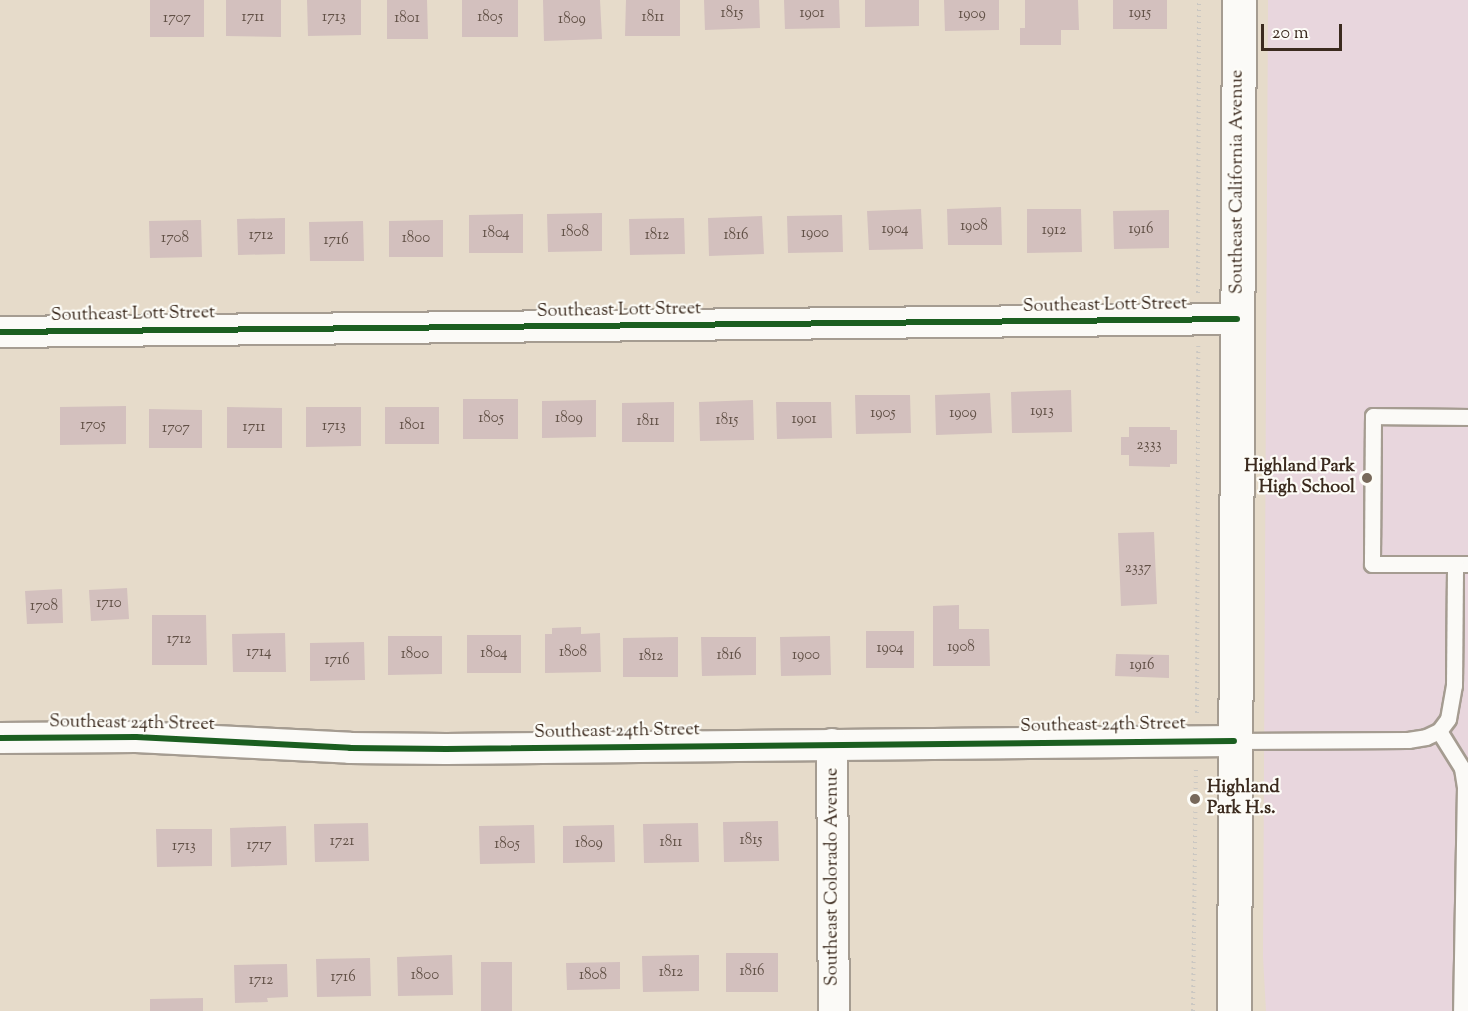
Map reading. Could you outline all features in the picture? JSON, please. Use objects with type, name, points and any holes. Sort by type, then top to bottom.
[{"type":"main road","name":"Southeast California Avenue","points":[[1234,1011],[1239,0]]},
{"type":"street","name":"Southeast Lott Street","points":[[0,332],[1238,319]]},
{"type":"street","name":"Southeast 24th Street","points":[[0,738],[136,737],[350,748],[446,749],[1234,741]]},
{"type":"street","name":"Southeast Colorado Avenue","points":[[832,744],[834,1011]]},
{"type":"lane","points":[[1234,741],[1408,740],[1426,737],[1439,730],[1448,719],[1462,644],[1461,564],[1372,564],[1373,416],[1468,417]]},
{"type":"lane","points":[[1439,730],[1462,768],[1465,787],[1461,1011]]},
{"type":"path","points":[[1193,1011],[1197,741],[1199,0]]},
{"type":"shaded area","name":"Highland Park High School","points":[[1268,0],[1468,0],[1468,1011],[1266,1011],[1263,957]]},
{"type":"building","points":[[150,0],[204,0],[204,37],[150,37]]},
{"type":"building","points":[[226,0],[281,0],[281,37],[226,36]]},
{"type":"building","points":[[307,0],[361,0],[361,35],[308,36]]},
{"type":"building","points":[[387,0],[427,0],[428,39],[387,39]]},
{"type":"building","points":[[462,0],[518,0],[518,37],[462,37]]},
{"type":"building","points":[[543,0],[600,0],[602,39],[544,41]]},
{"type":"building","points":[[626,0],[680,0],[680,36],[625,36]]},
{"type":"building","points":[[704,0],[759,0],[760,28],[705,30]]},
{"type":"building","points":[[784,0],[839,0],[840,28],[785,29]]},
{"type":"building","points":[[865,0],[919,0],[919,26],[865,27]]},
{"type":"building","points":[[944,0],[999,0],[999,30],[945,31]]},
{"type":"building","points":[[1025,0],[1078,0],[1079,30],[1061,30],[1061,45],[1020,45],[1020,28],[1025,28]]},
{"type":"building","points":[[1113,0],[1167,0],[1167,29],[1113,29]]},
{"type":"building","points":[[1001,207],[1002,245],[948,245],[947,209]]},
{"type":"building","points":[[921,209],[923,249],[869,250],[867,211]]},
{"type":"building","points":[[1027,209],[1081,209],[1082,252],[1027,253]]},
{"type":"building","points":[[1169,210],[1169,248],[1114,249],[1113,211]]},
{"type":"building","points":[[602,213],[602,251],[548,252],[547,214]]},
{"type":"building","points":[[523,214],[523,253],[469,253],[469,215]]},
{"type":"building","points":[[842,215],[843,252],[788,253],[787,216]]},
{"type":"building","points":[[762,216],[764,254],[709,256],[708,218]]},
{"type":"building","points":[[285,218],[285,254],[238,255],[237,219]]},
{"type":"building","points":[[684,218],[685,254],[630,255],[629,219]]},
{"type":"building","points":[[201,220],[202,257],[150,258],[149,221]]},
{"type":"building","points":[[443,220],[443,257],[389,257],[389,221]]},
{"type":"building","points":[[363,221],[364,261],[310,261],[309,222]]},
{"type":"building","points":[[1071,390],[1072,432],[1012,433],[1011,392]]},
{"type":"building","points":[[990,393],[992,433],[936,435],[935,395]]},
{"type":"building","points":[[855,395],[910,395],[911,433],[856,434]]},
{"type":"building","points":[[463,399],[518,399],[518,439],[463,439]]},
{"type":"building","points":[[596,400],[596,437],[542,438],[542,401]]},
{"type":"building","points":[[753,400],[754,440],[700,441],[699,402]]},
{"type":"building","points":[[674,402],[674,442],[622,442],[622,403]]},
{"type":"building","points":[[776,402],[831,402],[832,438],[777,439]]},
{"type":"building","points":[[126,406],[126,444],[60,445],[60,407]]},
{"type":"building","points":[[227,407],[282,408],[282,448],[227,448]]},
{"type":"building","points":[[306,407],[361,407],[361,446],[306,447]]},
{"type":"building","points":[[385,407],[439,407],[439,444],[385,444]]},
{"type":"building","points":[[149,409],[202,410],[202,448],[149,448]]},
{"type":"building","points":[[1129,427],[1170,427],[1170,430],[1177,430],[1177,464],[1170,464],[1170,467],[1129,466],[1129,455],[1121,455],[1121,437],[1129,437]]},
{"type":"building","points":[[1154,532],[1157,604],[1121,606],[1118,533]]},
{"type":"building","points":[[127,588],[129,619],[91,621],[89,590]]},
{"type":"building","points":[[62,589],[63,623],[27,624],[25,591]]},
{"type":"building","points":[[959,605],[959,629],[989,629],[990,666],[933,666],[933,606]]},
{"type":"building","points":[[152,615],[206,615],[207,665],[152,665]]},
{"type":"building","points":[[581,627],[581,634],[600,633],[601,672],[545,673],[545,634],[552,634],[552,628]]},
{"type":"building","points":[[866,631],[914,631],[914,668],[866,668]]},
{"type":"building","points":[[285,633],[286,672],[233,672],[232,634]]},
{"type":"building","points":[[467,635],[521,635],[521,673],[467,673]]},
{"type":"building","points":[[388,636],[442,636],[442,674],[388,675]]},
{"type":"building","points":[[830,636],[831,675],[781,676],[780,637]]},
{"type":"building","points":[[678,637],[678,677],[623,677],[623,638]]},
{"type":"building","points":[[701,637],[756,637],[756,675],[702,676]]},
{"type":"building","points":[[364,642],[365,680],[310,681],[310,643]]},
{"type":"building","points":[[1116,654],[1169,655],[1169,678],[1115,676]]},
{"type":"building","points":[[778,821],[779,861],[724,862],[723,822]]},
{"type":"building","points":[[368,823],[369,861],[315,862],[314,824]]},
{"type":"building","points":[[698,823],[699,862],[644,863],[643,824]]},
{"type":"building","points":[[534,825],[535,863],[480,864],[479,826]]},
{"type":"building","points":[[614,825],[615,862],[563,863],[563,826]]},
{"type":"building","points":[[286,826],[287,865],[231,867],[230,828]]},
{"type":"building","points":[[156,829],[212,829],[212,866],[157,867]]},
{"type":"building","points":[[726,953],[778,953],[778,992],[726,992]]},
{"type":"building","points":[[452,955],[453,995],[398,996],[397,957]]},
{"type":"building","points":[[699,955],[699,991],[643,992],[642,956]]},
{"type":"building","points":[[370,958],[371,996],[317,997],[316,959]]},
{"type":"building","points":[[481,962],[512,962],[512,1011],[481,1011]]},
{"type":"building","points":[[620,962],[620,989],[567,990],[566,963]]},
{"type":"building","points":[[287,964],[288,997],[267,998],[268,1002],[235,1003],[234,965]]},
{"type":"building","points":[[203,998],[203,1011],[150,1011],[150,999]]},
{"type":"cycle path","points":[[0,332],[1237,319]]},
{"type":"cycle path","points":[[0,738],[136,737],[350,748],[446,749],[1234,741]]},
{"type":"place","name":"Highland Park High School","points":[[1367,478]]},
{"type":"place","name":"Highland Park H.s.","points":[[1195,799]]}]
